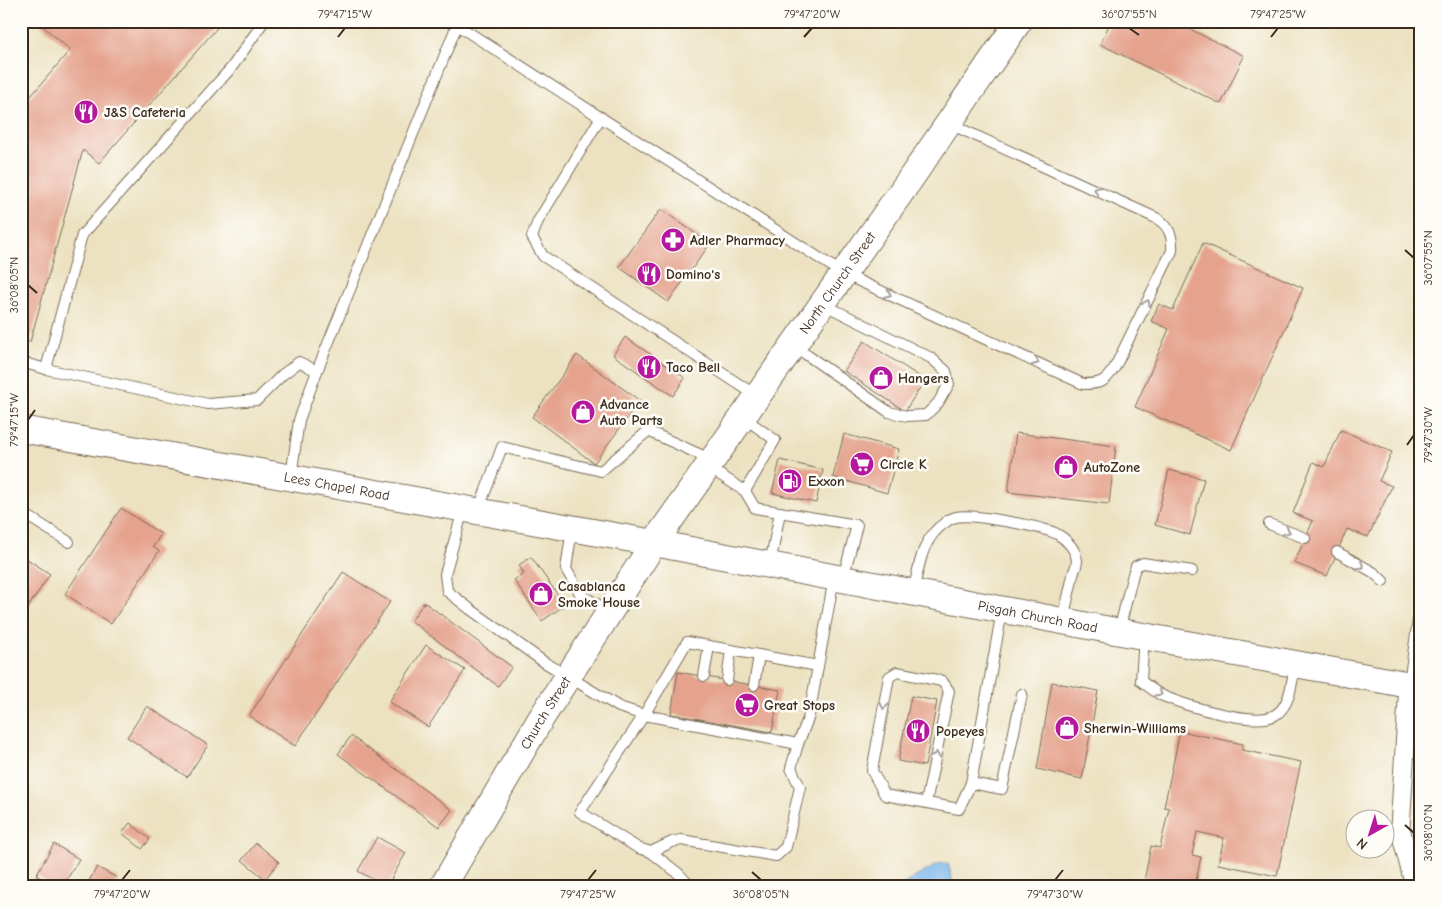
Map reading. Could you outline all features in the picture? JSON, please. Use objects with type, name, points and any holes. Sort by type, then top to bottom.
[{"type":"main road","name":"North Church Street","points":[[654,543],[844,274],[1019,21]]},
{"type":"main road","name":"Lees Chapel Road","points":[[21,429],[654,543]]},
{"type":"main road","name":"Pisgah Church Road","points":[[654,543],[1002,610],[1415,686]]},
{"type":"main road","name":"Church Street","points":[[442,886],[540,720],[654,543]]},
{"type":"street","points":[[1415,686],[1400,828],[1415,886]]},
{"type":"lane","points":[[46,369],[82,235],[232,67],[264,21]]},
{"type":"lane","points":[[291,478],[299,420],[455,23],[844,274],[1083,384],[1098,384],[1108,377],[1115,367],[1172,251],[1169,229],[1162,221],[1148,214],[949,123]]},
{"type":"lane","points":[[601,118],[538,221],[532,237],[543,256],[758,396]]},
{"type":"lane","points":[[794,345],[889,412],[907,416],[926,415],[938,403],[949,384],[946,371],[931,358],[823,304]]},
{"type":"lane","points":[[21,362],[208,404],[257,400],[282,375],[299,362],[317,371]]},
{"type":"lane","points":[[743,417],[775,440],[744,491]]},
{"type":"lane","points":[[651,852],[681,840],[776,856],[786,847],[800,787],[791,768],[809,716],[838,578],[857,525],[755,508],[744,491],[710,464],[648,431],[601,471],[502,447],[470,510],[445,574],[447,591],[544,662],[619,707],[644,715],[746,731],[798,744]]},
{"type":"lane","points":[[21,512],[69,542]]},
{"type":"lane","points":[[769,565],[780,512]]},
{"type":"lane","points":[[914,593],[922,553],[928,540],[936,530],[956,517],[973,516],[1044,529],[1057,534],[1068,542],[1077,561],[1062,621]]},
{"type":"lane","points":[[1269,524],[1305,538]]},
{"type":"lane","points":[[572,528],[566,569],[581,595],[610,612]]},
{"type":"lane","points":[[1338,552],[1373,572],[1383,581]]},
{"type":"lane","points":[[1192,571],[1143,563],[1136,566],[1133,574],[1131,634],[1141,681],[1161,695],[1182,703],[1217,713],[1258,719],[1275,715],[1287,702],[1295,664]]},
{"type":"lane","points":[[1415,686],[1421,599]]},
{"type":"lane","points":[[926,803],[949,691],[942,681],[897,672],[889,677],[872,771],[885,794],[926,803],[959,809],[971,783],[1002,610]]},
{"type":"lane","points":[[690,886],[679,874],[651,852],[638,848],[580,812],[644,715],[686,642],[818,666]]},
{"type":"lane","points":[[704,676],[709,646]]},
{"type":"lane","points":[[727,680],[731,650]]},
{"type":"lane","points":[[754,685],[759,655]]},
{"type":"lane","points":[[971,783],[1002,789],[1022,694]]},
{"type":"water","points":[[948,863],[954,886],[900,886],[938,864]]},
{"type":"building","points":[[37,21],[223,21],[99,163],[83,150],[30,342],[21,340],[21,116],[26,102],[70,50]]},
{"type":"building","points":[[1111,21],[1174,21],[1244,56],[1221,104],[1100,44]]},
{"type":"building","points":[[661,209],[710,244],[668,302],[619,267]]},
{"type":"building","points":[[1203,243],[1303,288],[1231,450],[1135,407],[1169,329],[1151,321],[1159,304],[1173,310]]},
{"type":"building","name":"Taco Bell","points":[[625,337],[685,378],[673,396],[613,355]]},
{"type":"building","points":[[864,341],[925,380],[905,411],[844,371]]},
{"type":"building","points":[[577,355],[640,401],[594,463],[532,417]]},
{"type":"building","points":[[1341,430],[1392,452],[1379,481],[1392,486],[1368,537],[1347,529],[1327,576],[1294,563],[1313,521],[1293,513],[1313,462],[1324,467]]},
{"type":"building","points":[[1016,433],[1116,446],[1109,504],[1008,492]]},
{"type":"building","points":[[844,434],[899,449],[887,493],[833,477]]},
{"type":"building","points":[[780,460],[823,470],[816,503],[772,493]]},
{"type":"building","points":[[1169,470],[1204,479],[1190,535],[1155,525]]},
{"type":"building","points":[[121,508],[161,534],[153,547],[159,551],[111,624],[65,594]]},
{"type":"building","points":[[21,555],[50,574],[21,618]]},
{"type":"building","points":[[531,557],[565,605],[542,621],[514,580],[524,574],[519,565]]},
{"type":"building","points":[[343,572],[390,602],[295,746],[249,716]]},
{"type":"building","points":[[424,602],[512,667],[498,686],[411,621]]},
{"type":"building","points":[[426,645],[465,670],[428,727],[389,702]]},
{"type":"building","points":[[678,672],[780,690],[772,732],[671,714]]},
{"type":"building","points":[[1052,682],[1098,691],[1082,779],[1037,769]]},
{"type":"building","name":"Popeyes","points":[[911,696],[937,701],[925,766],[898,761]]},
{"type":"building","points":[[147,706],[208,745],[187,777],[127,737]]},
{"type":"building","points":[[1180,731],[1243,744],[1242,750],[1301,762],[1277,876],[1218,864],[1224,838],[1197,832],[1192,855],[1201,857],[1195,886],[1143,886],[1151,846],[1160,848],[1169,808],[1164,807]]},
{"type":"building","points":[[351,736],[452,810],[439,827],[338,754]]},
{"type":"building","points":[[130,823],[150,839],[142,849],[122,833]]},
{"type":"building","points":[[377,837],[406,853],[387,886],[358,871]]},
{"type":"building","points":[[256,843],[279,862],[265,879],[242,860]]},
{"type":"building","points":[[54,844],[79,859],[63,886],[54,886],[36,875]]},
{"type":"building","points":[[97,867],[117,878],[113,886],[86,886]]},
{"type":"place","name":"J&S Cafeteria","points":[[86,112]]},
{"type":"place","name":"Adler Pharmacy","points":[[673,240]]},
{"type":"place","name":"Domino's","points":[[649,274]]},
{"type":"place","name":"Taco Bell","points":[[649,367]]},
{"type":"place","name":"Hangers","points":[[881,378]]},
{"type":"place","name":"Advance Auto Parts","points":[[583,412]]},
{"type":"place","name":"Circle K","points":[[862,464]]},
{"type":"place","name":"AutoZone","points":[[1066,467]]},
{"type":"place","name":"Exxon","points":[[790,481]]},
{"type":"place","name":"Casablanca Smoke House","points":[[541,594]]},
{"type":"place","name":"Great Stops","points":[[747,705]]},
{"type":"place","name":"Sherwin-Williams","points":[[1067,728]]},
{"type":"place","name":"Popeyes","points":[[918,731]]}]
